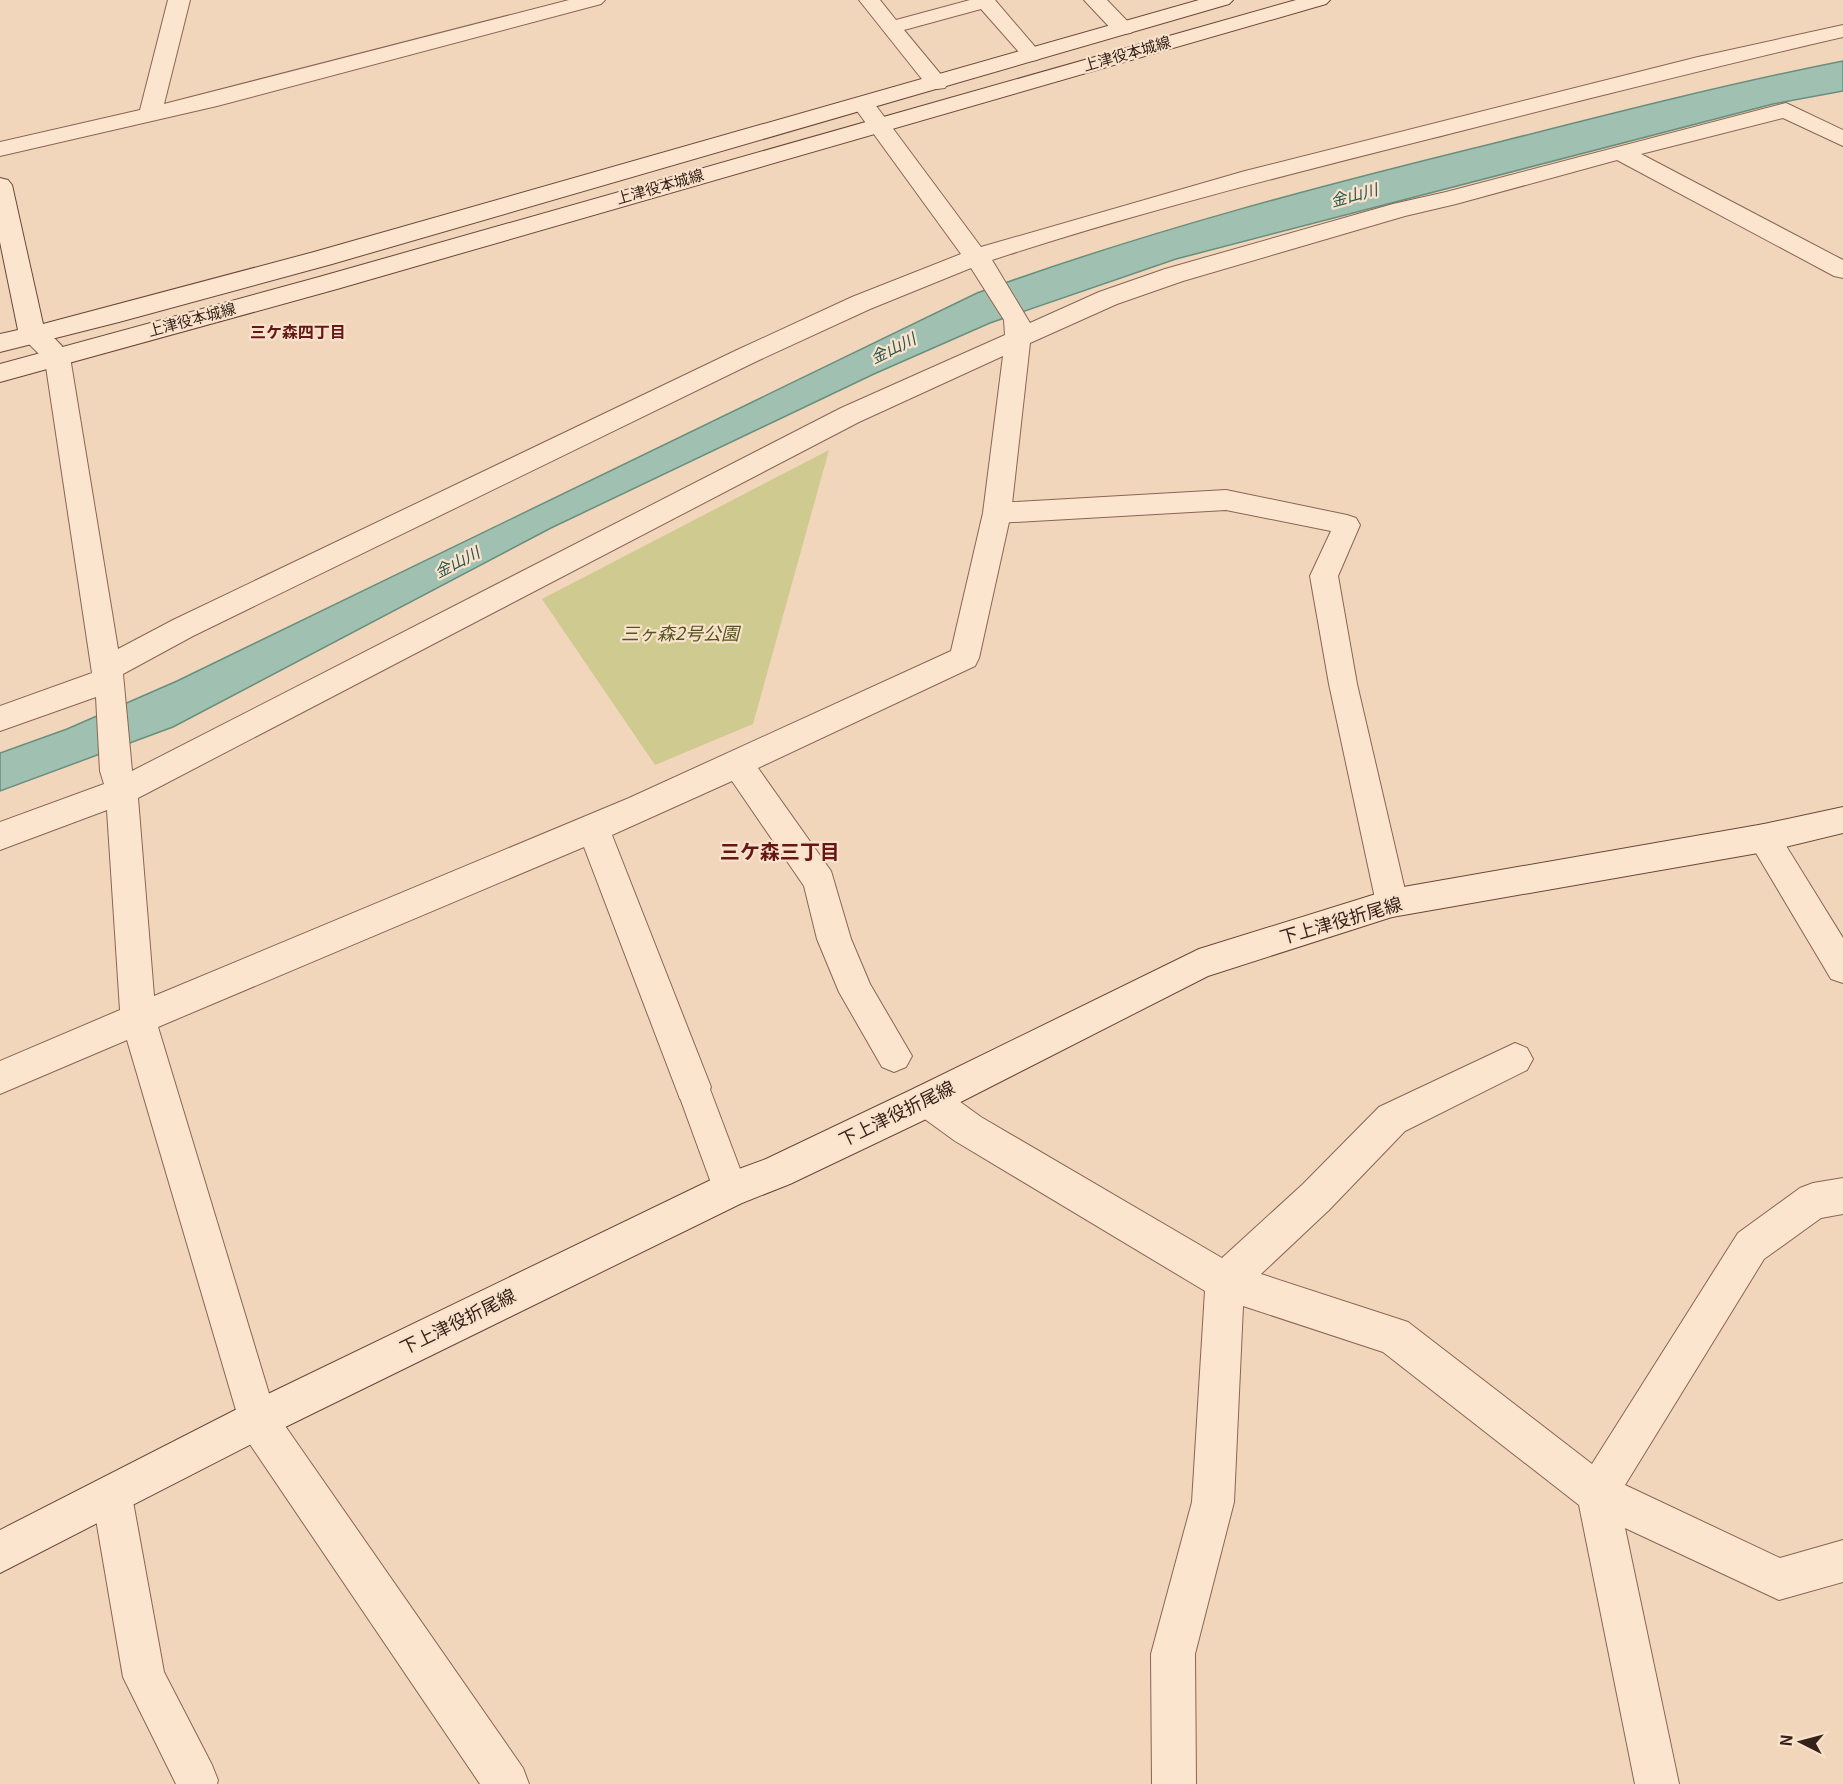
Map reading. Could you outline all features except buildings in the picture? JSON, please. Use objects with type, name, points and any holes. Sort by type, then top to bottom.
[{"type":"street","points":[[151,113],[179,0]]},
{"type":"street","points":[[1095,0],[1123,28]]},
{"type":"street","name":"上津役本城線","points":[[0,343],[119,314],[1222,0]]},
{"type":"street","name":"上津役本城線","points":[[0,373],[1319,0]]},
{"type":"street","points":[[0,149],[209,101],[584,1]]},
{"type":"street","points":[[0,719],[108,682],[183,628],[746,356],[861,303],[983,267],[1047,234],[1286,168],[1698,64],[1843,31]]},
{"type":"street","points":[[0,1078],[138,1017],[593,828],[738,764],[964,658],[997,513],[1017,329],[983,267],[863,104]]},
{"type":"street","points":[[0,836],[119,781],[1017,329],[1174,275],[1401,209],[1448,199],[1786,110],[1843,139]]},
{"type":"street","points":[[1620,152],[1843,270]]},
{"type":"street","points":[[0,185],[32,334],[57,357],[108,682],[119,781],[138,1017],[256,1420],[507,1784]]},
{"type":"street","points":[[738,764],[819,881],[834,939],[856,992],[894,1056]]},
{"type":"street","name":"下上津役折尾線","points":[[0,1552],[256,1420],[730,1190],[777,1172],[927,1100],[1199,964],[1392,903],[1764,838],[1843,820]]},
{"type":"street","points":[[593,828],[693,1087]]},
{"type":"street","points":[[1764,838],[1843,968]]},
{"type":"street","points":[[1174,1784],[1173,1654],[1213,1502],[1225,1281],[1316,1197],[1392,1119],[1515,1059]]},
{"type":"street","points":[[927,1100],[968,1129],[1225,1281],[1394,1336],[1597,1492],[1779,1580],[1843,1561]]},
{"type":"street","points":[[1657,1784],[1597,1492],[1750,1246],[1814,1201],[1843,1196]]},
{"type":"lane","points":[[869,0],[937,83]]},
{"type":"lane","points":[[892,27],[985,1],[1032,55]]},
{"type":"lane","points":[[997,513],[1226,500],[1347,525],[1324,576],[1343,684],[1392,903]]},
{"type":"lane","points":[[693,1087],[730,1190]]},
{"type":"lane","points":[[112,1496],[144,1677],[197,1780]]},
{"type":"green space","name":"三ヶ森2号公園","points":[[829,450],[753,724],[655,765],[542,599]]},
{"type":"water","name":"金山川","points":[[1843,61],[1843,91],[1773,104],[1176,259],[990,323],[874,374],[551,528],[173,727],[0,791],[0,753],[67,729],[177,681],[977,293],[1170,229],[1301,192],[1670,99]]},
{"type":"district","name":"三ケ森四丁目","points":[[298,332]]},
{"type":"district","name":"三ケ森三丁目","points":[[780,852]]}]
